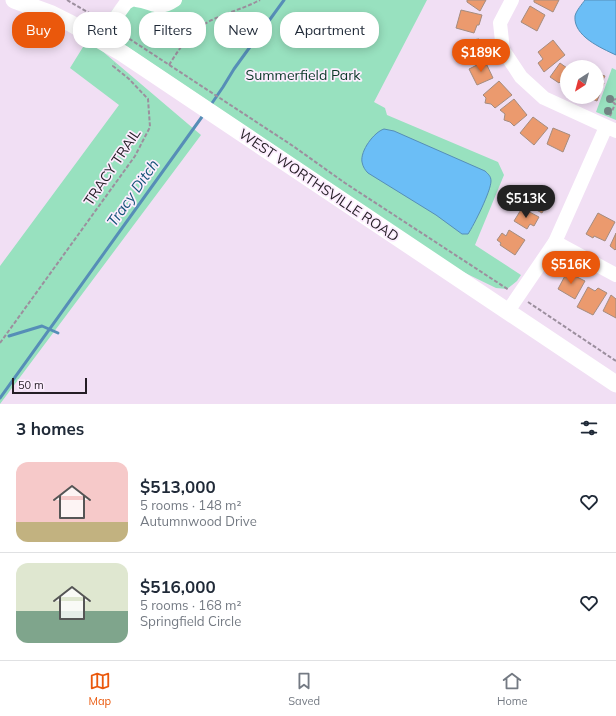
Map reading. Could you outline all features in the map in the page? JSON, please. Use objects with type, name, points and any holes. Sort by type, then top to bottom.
[{"type":"main road","name":"WEST WORTHSVILLE ROAD","points":[[14,0],[58,17],[73,25]]},
{"type":"main road","name":"WEST WORTHSVILLE ROAD","points":[[114,48],[616,384]]},
{"type":"street","points":[[120,12],[126,3],[131,0]]},
{"type":"street","points":[[136,0],[162,6],[175,0]]},
{"type":"street","points":[[508,311],[555,242],[610,125],[544,98],[521,77],[503,50],[500,23],[512,0]]},
{"type":"street","points":[[555,242],[616,275]]},
{"type":"path","points":[[260,0],[215,18],[200,27],[186,39],[169,65],[502,286]]},
{"type":"path","name":"TRACY TRAIL","points":[[0,343],[134,156],[150,127],[148,98],[129,78],[113,66],[131,40],[169,65]]},
{"type":"path","points":[[610,125],[616,104],[613,100],[616,98]]},
{"type":"path","points":[[531,304],[616,361]]},
{"type":"green space","name":"Summerfield Park","points":[[121,0],[427,0],[374,102],[385,108],[387,115],[498,162],[504,175],[475,245],[521,275],[517,281],[507,289],[496,288],[461,271],[129,48],[131,48],[131,12],[111,12]]},
{"type":"green space","points":[[82,48],[99,48],[201,135],[0,404],[0,266],[119,105],[70,68]]},
{"type":"green space","points":[[612,68],[616,70],[616,120],[596,112],[599,104],[604,104],[604,90]]},
{"type":"water","points":[[585,0],[616,0],[616,55],[596,45],[578,30],[575,16]]},
{"type":"water","points":[[384,129],[394,131],[485,171],[489,175],[491,181],[488,192],[478,216],[468,234],[462,234],[436,215],[366,171],[362,162],[365,148],[368,142],[376,134]]},
{"type":"building","points":[[467,0],[486,0],[480,11],[467,2]]},
{"type":"building","points":[[534,0],[559,0],[553,12],[534,2]]},
{"type":"building","points":[[530,6],[545,15],[537,31],[521,22]]},
{"type":"building","points":[[461,10],[482,15],[479,25],[477,25],[474,33],[456,28]]},
{"type":"building","points":[[479,39],[481,59],[459,60],[458,53],[454,50],[458,42]]},
{"type":"building","points":[[553,40],[565,55],[544,72],[538,63],[543,59],[538,52]]},
{"type":"building","points":[[485,61],[493,78],[477,85],[469,69]]},
{"type":"building","points":[[560,63],[560,82],[559,83],[550,77]]},
{"type":"building","points":[[499,81],[512,95],[495,108],[491,104],[485,103],[486,98],[483,95]]},
{"type":"building","points":[[514,99],[527,115],[514,126],[510,122],[504,120],[505,114],[500,110]]},
{"type":"building","points":[[533,117],[548,128],[534,145],[520,133]]},
{"type":"building","points":[[553,128],[570,135],[563,152],[547,144]]},
{"type":"building","points":[[536,187],[552,196],[542,213],[527,205],[530,200],[528,192],[534,190]]},
{"type":"building","points":[[522,208],[539,217],[534,226],[530,224],[527,229],[514,221]]},
{"type":"building","points":[[598,213],[615,222],[605,241],[594,236],[593,238],[586,234]]},
{"type":"building","points":[[509,230],[525,240],[515,255],[500,245],[501,243],[497,240],[502,233],[506,236]]},
{"type":"building","points":[[616,233],[616,249],[615,250],[610,246]]},
{"type":"building","points":[[567,272],[585,281],[575,299],[558,289]]},
{"type":"building","points":[[588,287],[595,291],[598,288],[607,293],[593,315],[577,307]]},
{"type":"building","points":[[611,295],[616,299],[616,318],[603,311]]},
{"type":"waterway","name":"Tracy Ditch","points":[[210,106],[234,69],[284,0]]},
{"type":"waterway","name":"Tracy Ditch","points":[[0,398],[204,114]]},
{"type":"waterway","points":[[9,336],[42,326],[58,333]]}]
